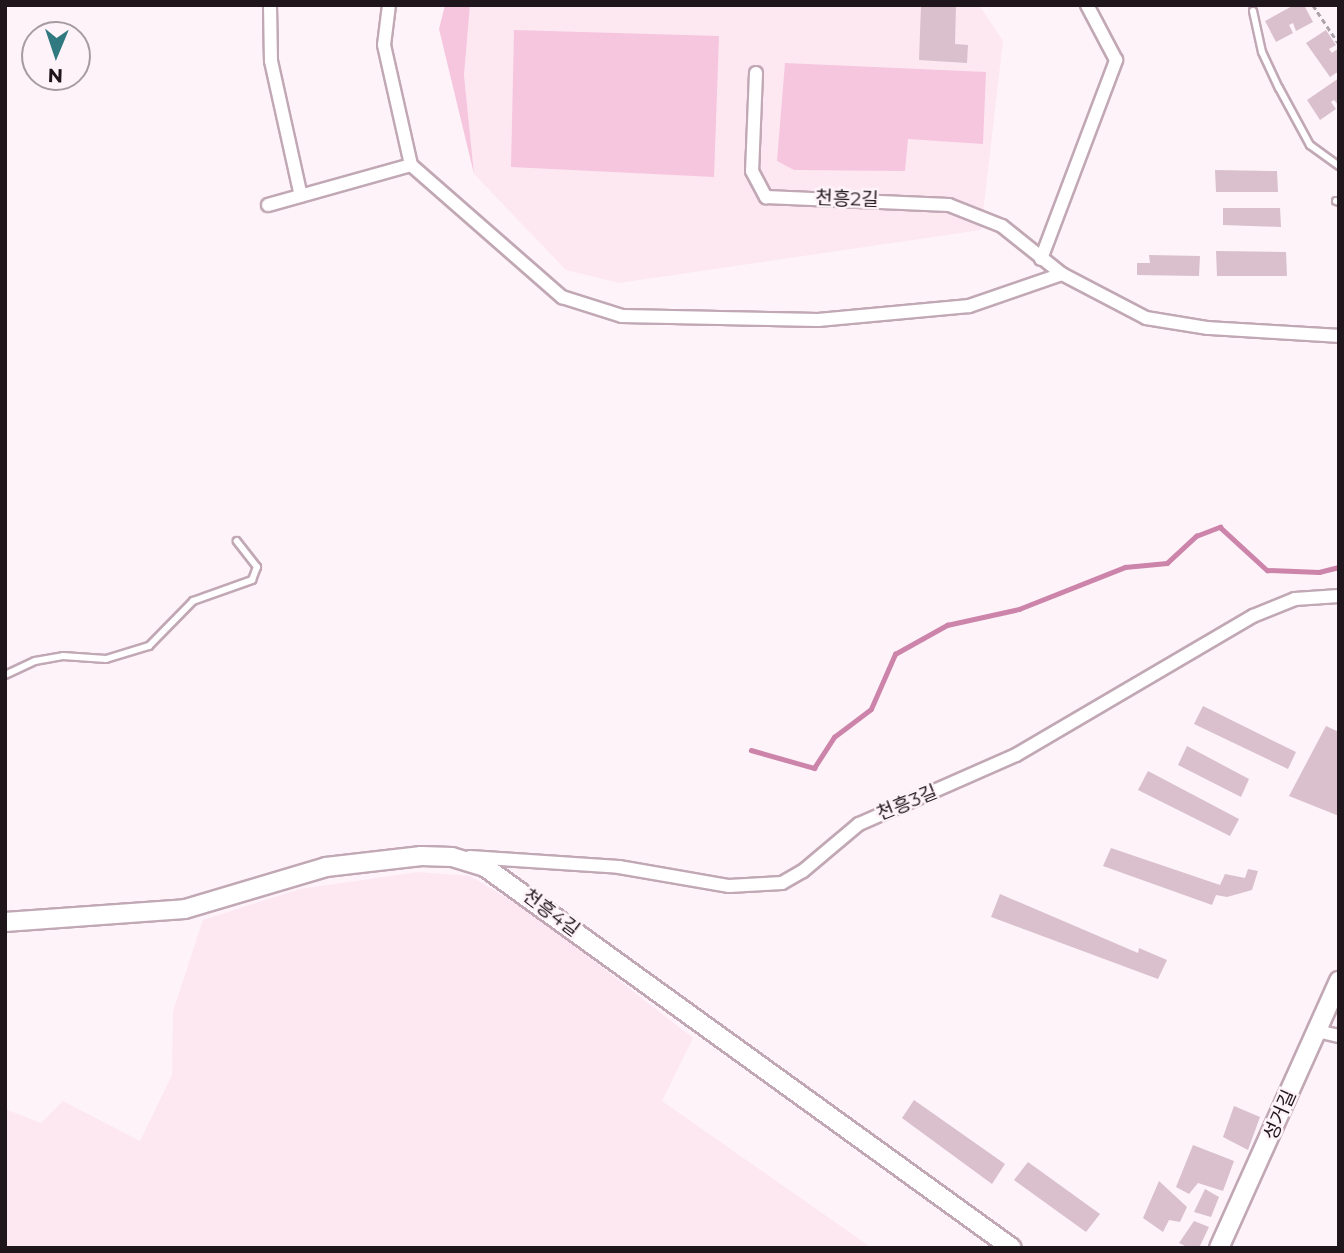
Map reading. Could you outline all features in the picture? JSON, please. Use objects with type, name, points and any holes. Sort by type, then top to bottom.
[{"type":"street","points":[[270,5],[271,61],[301,196]]},
{"type":"street","points":[[389,5],[384,45],[411,166],[562,297],[622,316],[818,320],[969,306],[1062,274]]},
{"type":"street","points":[[1041,259],[1116,60],[1087,5]]},
{"type":"street","name":"천흥2길","points":[[756,73],[752,171],[766,197],[949,205],[1002,226],[1062,274],[1146,317],[1208,327],[1339,336]]},
{"type":"street","points":[[268,205],[411,166]]},
{"type":"street","name":"천흥3길","points":[[452,857],[620,867],[729,886],[782,883],[803,871],[859,824],[1016,755],[1253,615],[1295,599],[1339,596]]},
{"type":"street","name":"천흥4길","points":[[5,922],[185,909],[326,867],[421,856],[452,857],[485,867],[687,1017],[1012,1248]]},
{"type":"street","name":"성거길","points":[[1219,1248],[1339,981]]},
{"type":"street","points":[[1317,1031],[1339,1036]]},
{"type":"lane","points":[[1253,11],[1262,52],[1310,145],[1339,166]]},
{"type":"lane","points":[[5,675],[35,661],[63,656],[106,659],[149,646],[193,601],[253,580],[257,567],[237,541]]},
{"type":"path","points":[[1313,5],[1339,44]]},
{"type":"shaded area","points":[[445,5],[470,5],[464,75],[474,174],[439,29]]},
{"type":"shaded area","points":[[470,5],[979,5],[1003,41],[981,230],[619,283],[566,270],[474,174],[464,75]]},
{"type":"shaded area","points":[[514,30],[719,36],[714,177],[511,167]]},
{"type":"shaded area","points":[[785,63],[986,72],[983,144],[908,139],[905,171],[794,170],[777,161]]},
{"type":"shaded area","points":[[418,872],[470,876],[534,914],[693,1038],[662,1101],[872,1248],[5,1248],[5,1109],[41,1123],[63,1101],[140,1141],[172,1075],[173,1011],[203,920],[300,889]]},
{"type":"building","points":[[921,5],[956,5],[955,44],[968,45],[967,63],[919,60]]},
{"type":"building","points":[[1294,5],[1304,5],[1313,22],[1296,31],[1293,23],[1289,25],[1293,33],[1276,42],[1265,21]]},
{"type":"building","points":[[1326,30],[1336,45],[1329,49],[1332,53],[1339,48],[1339,71],[1330,77],[1306,43]]},
{"type":"building","points":[[1339,78],[1339,106],[1334,100],[1331,102],[1336,109],[1320,120],[1307,100]]},
{"type":"building","points":[[1215,170],[1277,171],[1278,192],[1216,192]]},
{"type":"building","points":[[1223,208],[1280,208],[1281,227],[1223,225]]},
{"type":"building","points":[[1216,251],[1286,252],[1287,276],[1217,276]]},
{"type":"building","points":[[1149,255],[1200,256],[1199,276],[1137,275],[1137,263],[1150,263]]},
{"type":"building","points":[[1203,706],[1296,752],[1288,769],[1194,724]]},
{"type":"building","points":[[1326,726],[1339,732],[1339,816],[1289,796]]},
{"type":"building","points":[[1187,746],[1249,779],[1241,797],[1178,765]]},
{"type":"building","points":[[1148,771],[1239,819],[1230,836],[1138,790]]},
{"type":"building","points":[[1111,848],[1220,885],[1225,874],[1245,878],[1248,869],[1258,871],[1252,890],[1227,897],[1216,895],[1212,905],[1103,866]]},
{"type":"building","points":[[1000,894],[1138,953],[1139,948],[1167,960],[1158,979],[991,917]]},
{"type":"building","points":[[914,1100],[1005,1164],[992,1184],[902,1118]]},
{"type":"building","points":[[1234,1106],[1260,1117],[1248,1150],[1223,1137]]},
{"type":"building","points":[[1193,1145],[1234,1161],[1223,1191],[1198,1183],[1189,1194],[1176,1187]]},
{"type":"building","points":[[1028,1162],[1100,1214],[1086,1232],[1014,1180]]},
{"type":"building","points":[[1159,1181],[1187,1207],[1180,1222],[1169,1220],[1163,1232],[1143,1218]]},
{"type":"building","points":[[1205,1189],[1219,1197],[1211,1217],[1194,1212]]},
{"type":"building","points":[[1194,1221],[1209,1227],[1199,1248],[1189,1248],[1179,1243]]},
{"type":"waterway","points":[[751,750],[814,768],[834,737],[871,709],[895,654],[947,625],[1019,609],[1125,567],[1167,563],[1196,536],[1220,527],[1267,570],[1319,572],[1339,567]]}]
